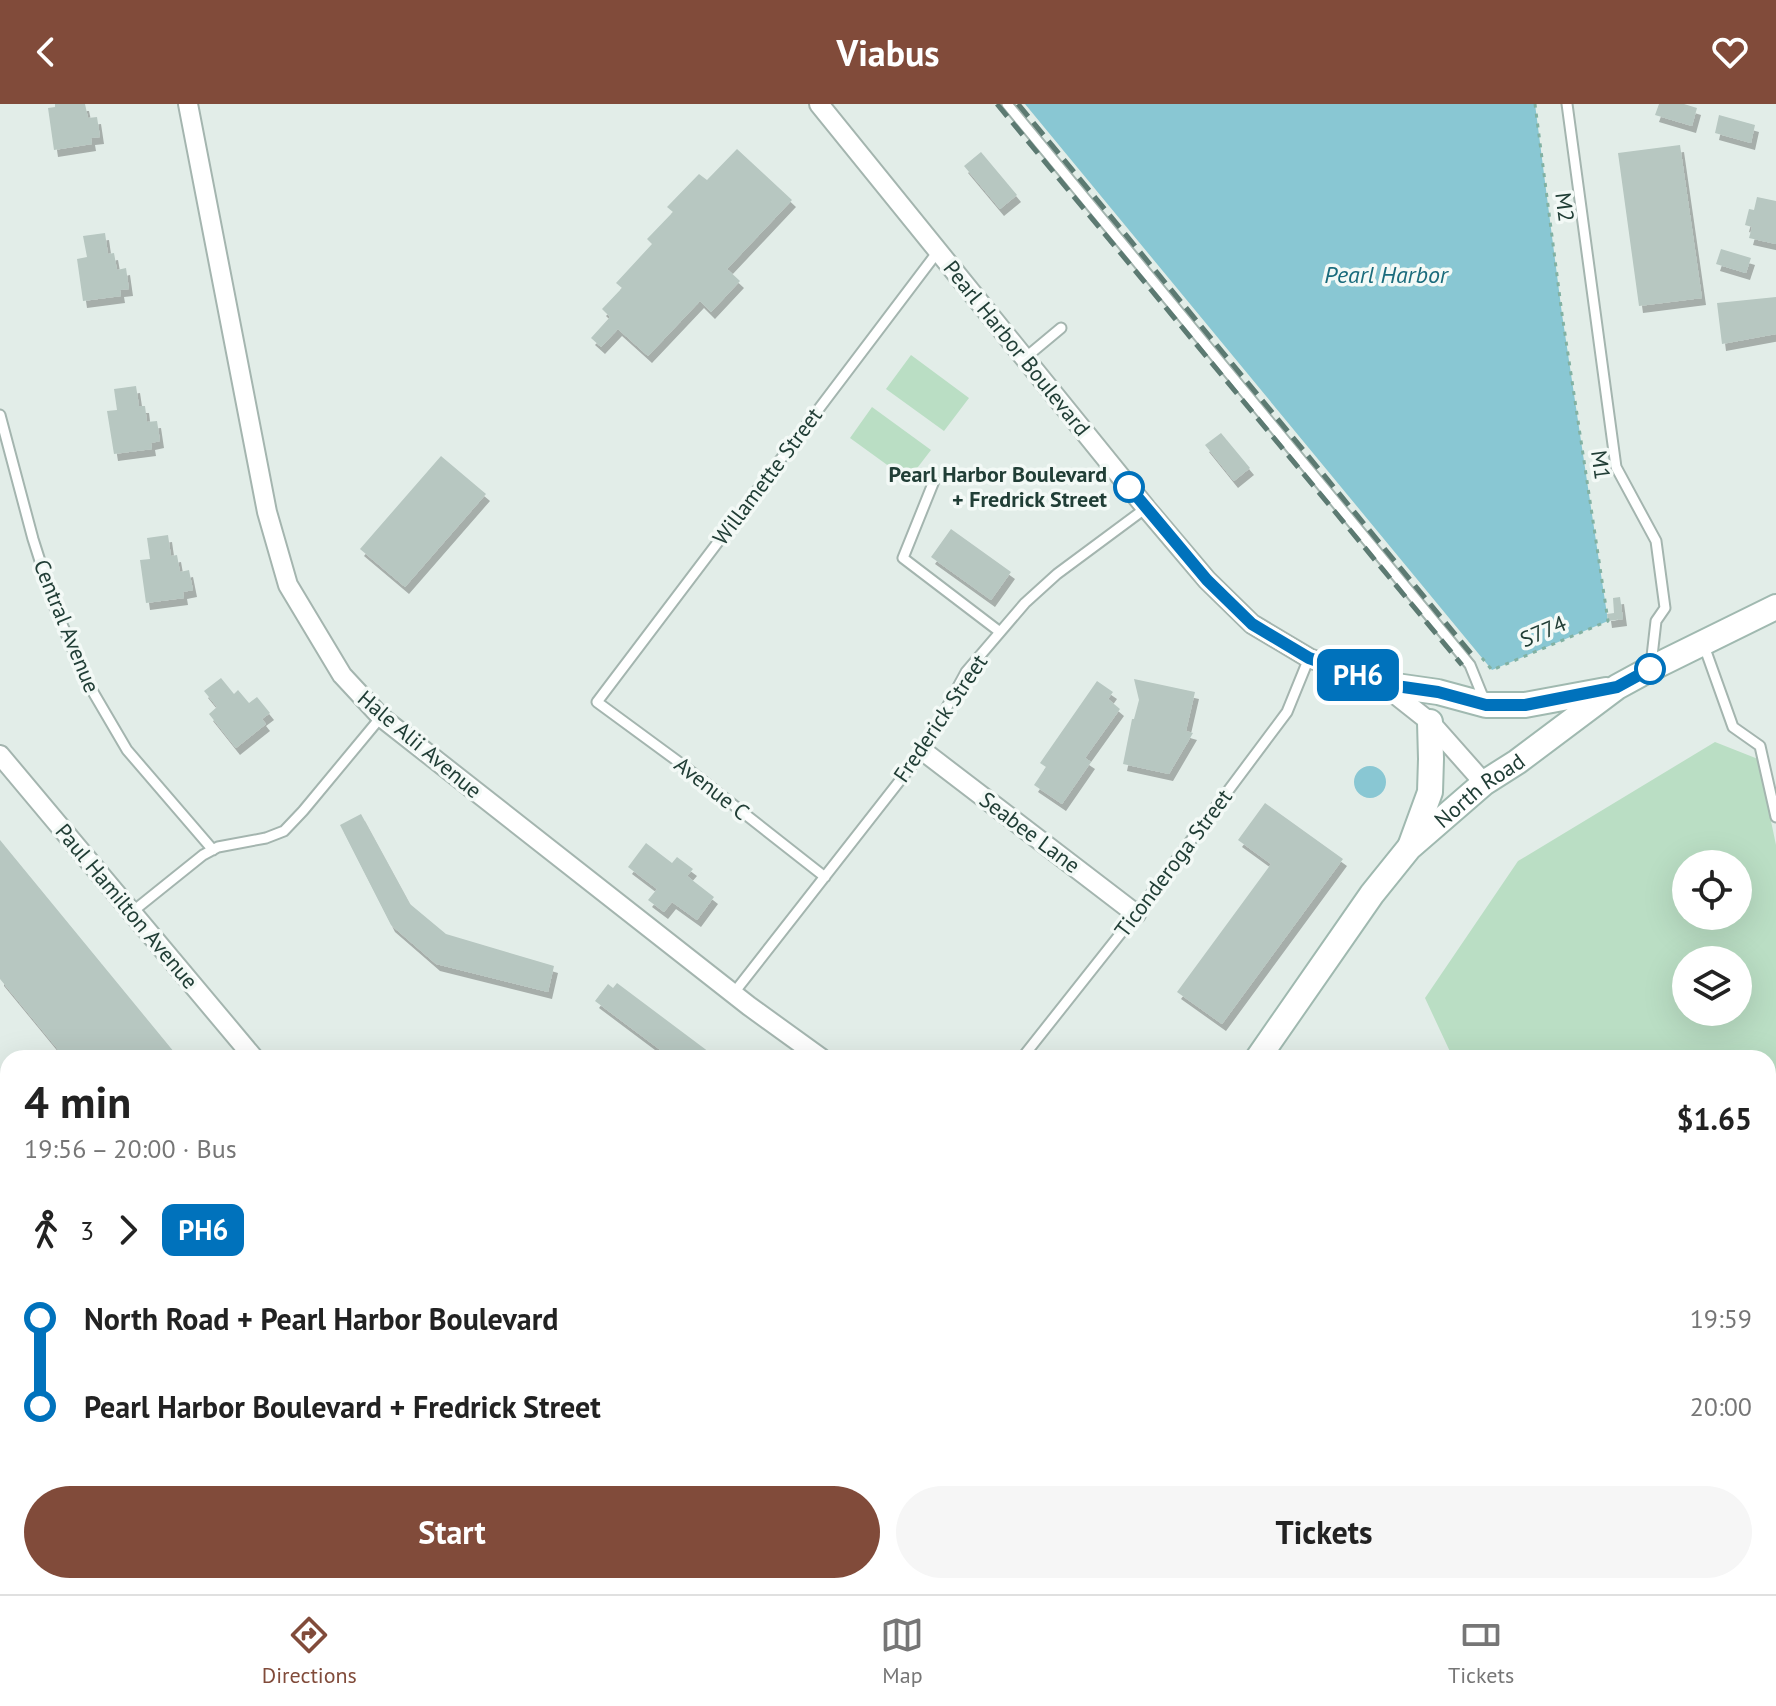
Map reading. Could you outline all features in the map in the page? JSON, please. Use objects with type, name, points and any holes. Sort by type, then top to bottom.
[{"type":"street","name":"Hale Alii Avenue","points":[[188,104],[267,512],[288,585],[342,675],[381,717],[733,994],[810,1050]]},
{"type":"street","name":"Pearl Harbor Boulevard","points":[[819,104],[1207,580],[1252,624],[1309,658],[1382,684],[1430,722],[1484,783]]},
{"type":"street","name":"North Road","points":[[1264,1050],[1372,894],[1409,848],[1484,783],[1617,687],[1776,607]]},
{"type":"street","points":[[1382,684],[1438,692],[1486,705],[1525,705],[1617,687]]},
{"type":"street","points":[[1409,848],[1430,792],[1430,722]]},
{"type":"street","name":"Seabee Lane","points":[[923,751],[1136,914]]},
{"type":"street","name":"Paul Hamilton Avenue","points":[[0,755],[247,1050]]},
{"type":"lane","points":[[1007,104],[1470,665],[1486,705]]},
{"type":"lane","points":[[1567,104],[1616,467],[1656,541],[1665,608],[1656,621],[1650,669]]},
{"type":"lane","name":"Willamette Street","points":[[597,702],[939,250]]},
{"type":"lane","points":[[1025,358],[1061,328]]},
{"type":"lane","name":"Central Avenue","points":[[0,415],[37,553],[55,608],[86,680],[127,750],[213,850]]},
{"type":"lane","points":[[934,481],[903,558],[1000,632]]},
{"type":"lane","name":"Frederick Street","points":[[733,994],[923,751],[966,672],[1025,603],[1057,574],[1146,508]]},
{"type":"lane","points":[[1703,643],[1733,727],[1760,746],[1776,817]]},
{"type":"lane","name":"Ticonderoga Street","points":[[1028,1050],[1136,914],[1287,712],[1309,658]]},
{"type":"lane","name":"Avenue C","points":[[597,702],[825,877]]},
{"type":"lane","points":[[132,912],[203,855],[284,831],[381,717]]},
{"type":"path","name":"M2","points":[[1535,104],[1562,314]]},
{"type":"path","name":"M1","points":[[1562,314],[1608,621]]},
{"type":"path","name":"S774","points":[[1482,658],[1492,670],[1608,621]]},
{"type":"green space","points":[[911,355],[969,398],[944,431],[886,389]]},
{"type":"green space","points":[[872,407],[931,450],[908,480],[850,438]]},
{"type":"green space","points":[[1715,742],[1758,759],[1776,845],[1776,1050],[1449,1050],[1425,998],[1518,861]]},
{"type":"water","name":"Pearl Harbor","points":[[1025,104],[1535,104],[1562,314],[1608,621],[1492,670]]},
{"type":"water","points":[[1370,766],[1382,770],[1386,782],[1382,794],[1370,798],[1358,794],[1354,782],[1358,770]]},
{"type":"building","points":[[55,104],[85,104],[88,118],[97,117],[100,137],[91,138],[92,144],[54,150],[48,108],[55,107]]},
{"type":"building","points":[[1659,104],[1684,104],[1697,108],[1692,126],[1655,115]]},
{"type":"building","points":[[1719,115],[1755,125],[1751,143],[1715,133]]},
{"type":"building","points":[[1680,145],[1702,298],[1639,306],[1618,153]]},
{"type":"building","points":[[737,149],[792,200],[727,269],[740,281],[711,312],[700,301],[648,356],[618,329],[601,347],[591,338],[610,317],[602,309],[622,288],[616,283],[652,244],[647,239],[673,212],[667,207],[699,174],[707,180]]},
{"type":"building","points":[[981,152],[1017,195],[1000,209],[964,166]]},
{"type":"building","points":[[1757,197],[1776,201],[1776,244],[1749,238],[1752,227],[1745,225],[1749,209],[1754,210]]},
{"type":"building","points":[[105,233],[108,254],[114,253],[117,270],[126,268],[129,289],[120,290],[121,296],[83,301],[77,259],[87,257],[83,236]]},
{"type":"building","points":[[1721,249],[1751,258],[1746,273],[1716,264]]},
{"type":"building","points":[[1776,297],[1776,334],[1722,344],[1717,303]]},
{"type":"building","points":[[136,386],[139,406],[145,406],[147,422],[157,421],[160,441],[151,443],[152,449],[114,454],[107,411],[117,410],[114,389]]},
{"type":"building","points":[[1221,433],[1250,468],[1234,481],[1205,445]]},
{"type":"building","points":[[441,456],[486,494],[405,587],[360,549]]},
{"type":"building","points":[[951,529],[1011,572],[991,600],[931,557]]},
{"type":"building","points":[[168,535],[171,556],[177,555],[180,572],[189,570],[193,590],[183,592],[184,598],[146,603],[140,560],[150,559],[147,538]]},
{"type":"building","points":[[1620,597],[1623,619],[1608,621],[1607,614],[1614,613],[1613,598]]},
{"type":"building","points":[[221,678],[234,694],[238,690],[249,703],[257,697],[270,713],[262,719],[266,724],[236,748],[209,714],[217,707],[204,691]]},
{"type":"building","points":[[1134,679],[1195,692],[1186,731],[1193,733],[1169,774],[1123,764],[1139,700]]},
{"type":"building","points":[[1097,681],[1113,692],[1108,699],[1120,709],[1085,758],[1091,762],[1062,804],[1034,785],[1046,767],[1040,763]]},
{"type":"building","points":[[1265,803],[1343,859],[1222,1024],[1177,992],[1271,864],[1238,840]]},
{"type":"building","points":[[361,814],[410,904],[446,934],[554,966],[548,992],[436,964],[391,925],[340,825]]},
{"type":"building","points":[[0,840],[172,1050],[58,1050],[0,979]]},
{"type":"building","points":[[646,843],[672,863],[677,857],[693,869],[687,876],[714,897],[697,920],[672,902],[664,912],[648,900],[657,889],[628,867]]},
{"type":"building","points":[[617,983],[706,1050],[660,1050],[595,1001],[608,984],[613,988]]},
{"type":"railway","points":[[997,104],[1462,665]]},
{"type":"railway","points":[[1018,104],[1473,656]]},
{"type":"bus line","name":"PH6","points":[[1129,487],[1207,580],[1252,624],[1309,658],[1382,684],[1438,692],[1486,705],[1525,705],[1617,687],[1650,669]]},
{"type":"place","name":"Pearl Harbor Boulevard + Fredrick Street","points":[[1129,487]]}]
